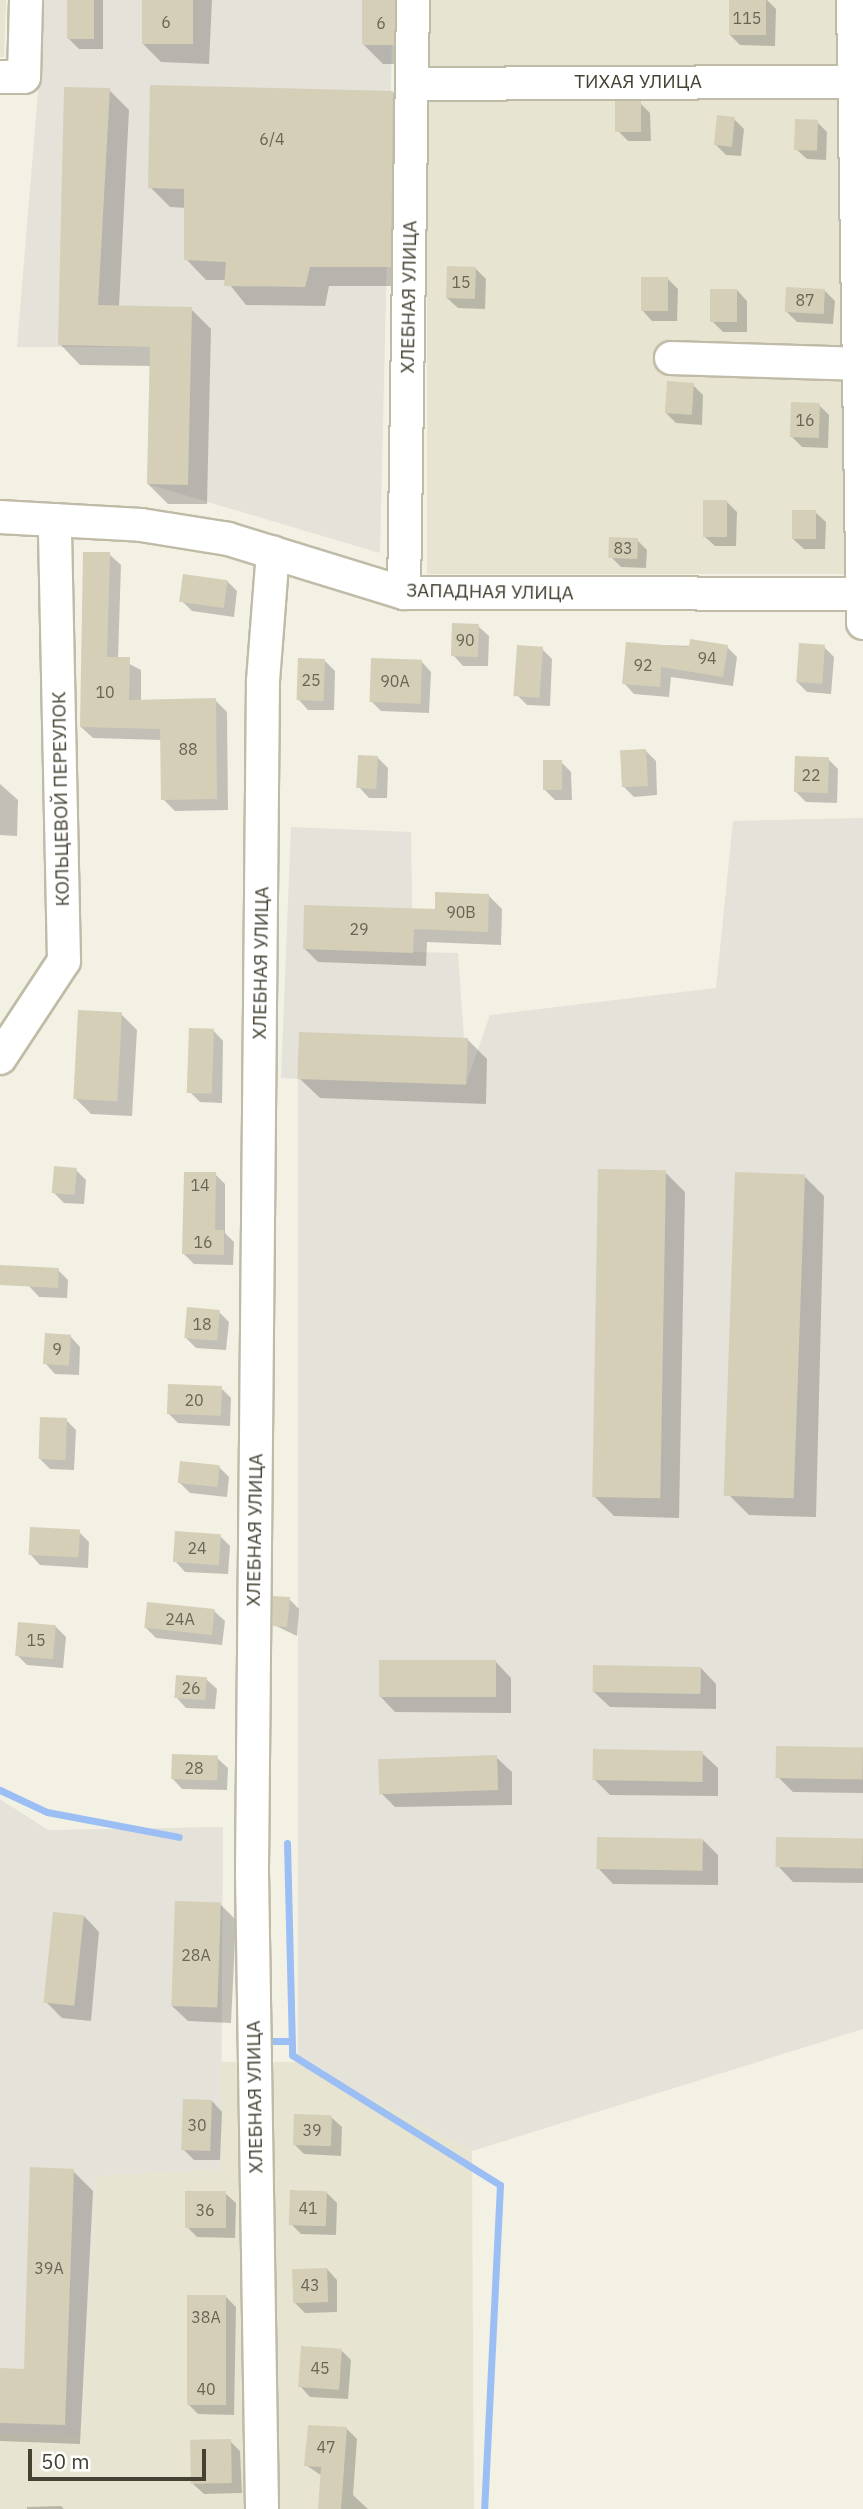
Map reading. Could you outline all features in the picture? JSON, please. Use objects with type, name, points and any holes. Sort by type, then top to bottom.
[{"type":"street","points":[[12,77],[26,0]]},
{"type":"street","name":"ХЛЕБНАЯ УЛИЦА","points":[[404,593],[413,0]]},
{"type":"street","points":[[853,0],[857,81],[862,604]]},
{"type":"street","name":"ТИХАЯ УЛИЦА","points":[[412,84],[857,81]]},
{"type":"street","points":[[671,358],[861,364]]},
{"type":"street","name":"ЗАПАДНАЯ УЛИЦА","points":[[0,517],[141,525],[273,552],[404,593],[862,604]]},
{"type":"street","name":"КОЛЬЦЕВОЙ ПЕРЕУЛОК","points":[[0,1058],[53,985],[64,961],[55,520]]},
{"type":"street","name":"ХЛЕБНАЯ УЛИЦА","points":[[262,2509],[251,1870],[263,681],[273,552]]},
{"type":"shaded area","points":[[0,0],[6,0],[4,57],[0,57]]},
{"type":"shaded area","points":[[39,0],[393,0],[380,553],[147,484],[150,347],[17,347],[39,80]]},
{"type":"shaded area","points":[[427,0],[863,0],[863,574],[427,574]]},
{"type":"shaded area","points":[[863,818],[863,2029],[472,2151],[298,2062],[298,1079],[281,1078],[291,827],[411,832],[413,952],[458,953],[467,1081],[490,1015],[716,988],[733,821]]},
{"type":"shaded area","points":[[0,1799],[48,1830],[223,1827],[221,2169],[96,2176],[81,2436],[0,2434]]},
{"type":"shaded area","points":[[219,2062],[298,2062],[472,2151],[474,2509],[0,2509],[0,2434],[81,2435],[96,2175],[221,2169]]},
{"type":"building","points":[[67,0],[94,0],[94,39],[67,39]]},
{"type":"building","points":[[142,0],[193,0],[193,44],[142,44]]},
{"type":"building","points":[[362,0],[395,0],[395,45],[362,45]]},
{"type":"building","points":[[729,0],[766,0],[766,35],[729,35]]},
{"type":"building","points":[[150,85],[393,91],[391,267],[310,267],[305,287],[224,286],[226,262],[184,260],[184,189],[148,188]]},
{"type":"building","points":[[64,87],[110,88],[98,305],[192,307],[188,485],[147,484],[150,347],[58,345]]},
{"type":"building","points":[[615,101],[641,101],[641,132],[615,132]]},
{"type":"building","points":[[717,115],[735,117],[732,147],[714,145]]},
{"type":"building","points":[[795,119],[818,120],[817,151],[794,150]]},
{"type":"building","points":[[447,266],[476,267],[475,299],[446,298]]},
{"type":"building","points":[[641,277],[668,277],[668,311],[641,311]]},
{"type":"building","points":[[786,287],[825,289],[824,314],[785,312]]},
{"type":"building","points":[[710,289],[737,289],[737,322],[710,322]]},
{"type":"building","points":[[667,381],[694,383],[692,415],[665,413]]},
{"type":"building","points":[[791,402],[820,403],[819,438],[790,437]]},
{"type":"building","points":[[703,500],[727,500],[727,537],[703,537]]},
{"type":"building","points":[[792,510],[816,510],[816,539],[792,539]]},
{"type":"building","points":[[609,537],[638,538],[637,559],[608,558]]},
{"type":"building","points":[[83,552],[110,552],[107,657],[130,657],[129,700],[216,698],[217,799],[161,800],[160,729],[80,727]]},
{"type":"building","points":[[183,574],[228,580],[224,608],[179,602]]},
{"type":"building","points":[[452,623],[479,624],[478,657],[451,656]]},
{"type":"building","points":[[690,639],[728,645],[723,677],[661,667],[660,687],[622,684],[626,642],[689,647]]},
{"type":"building","points":[[799,643],[825,645],[822,684],[796,682]]},
{"type":"building","points":[[517,645],[543,647],[539,698],[513,696]]},
{"type":"building","points":[[298,658],[325,659],[324,701],[297,700]]},
{"type":"building","points":[[371,658],[422,660],[420,704],[369,702]]},
{"type":"building","points":[[646,749],[648,786],[622,787],[620,750]]},
{"type":"building","points":[[358,755],[378,756],[376,789],[356,788]]},
{"type":"building","points":[[795,756],[829,757],[828,793],[794,792]]},
{"type":"building","points":[[543,760],[562,760],[562,790],[543,790]]},
{"type":"building","points":[[435,892],[489,894],[488,932],[414,929],[413,953],[303,949],[304,905],[435,909]]},
{"type":"building","points":[[78,1010],[122,1012],[117,1101],[73,1099]]},
{"type":"building","points":[[189,1028],[214,1029],[212,1094],[187,1093]]},
{"type":"building","points":[[299,1032],[468,1038],[466,1085],[297,1079]]},
{"type":"building","points":[[54,1166],[77,1168],[75,1195],[52,1193]]},
{"type":"building","points":[[598,1169],[666,1170],[660,1498],[592,1497]]},
{"type":"building","points":[[184,1172],[216,1172],[215,1230],[224,1230],[224,1255],[182,1254]]},
{"type":"building","points":[[735,1172],[805,1174],[794,1498],[724,1496]]},
{"type":"building","points":[[0,1265],[59,1268],[58,1288],[0,1285]]},
{"type":"building","points":[[187,1307],[220,1310],[217,1341],[184,1338]]},
{"type":"building","points":[[45,1333],[71,1335],[69,1366],[43,1364]]},
{"type":"building","points":[[168,1384],[222,1386],[221,1416],[167,1414]]},
{"type":"building","points":[[40,1417],[67,1418],[66,1460],[39,1459]]},
{"type":"building","points":[[180,1461],[220,1465],[217,1487],[178,1483]]},
{"type":"building","points":[[30,1527],[80,1530],[78,1558],[29,1555]]},
{"type":"building","points":[[175,1531],[221,1534],[219,1565],[173,1562]]},
{"type":"building","points":[[273,1596],[290,1597],[287,1627],[273,1626]]},
{"type":"building","points":[[147,1602],[215,1609],[212,1635],[144,1628]]},
{"type":"building","points":[[18,1622],[56,1625],[53,1659],[15,1656]]},
{"type":"building","points":[[379,1660],[496,1660],[496,1697],[379,1697]]},
{"type":"building","points":[[593,1665],[701,1667],[701,1694],[593,1692]]},
{"type":"building","points":[[176,1675],[207,1677],[205,1700],[174,1698]]},
{"type":"building","points":[[776,1746],[863,1748],[862,1780],[775,1778]]},
{"type":"building","points":[[593,1749],[703,1751],[702,1782],[592,1780]]},
{"type":"building","points":[[172,1754],[218,1756],[217,1781],[171,1779]]},
{"type":"building","points":[[497,1755],[498,1790],[379,1794],[378,1759]]},
{"type":"building","points":[[597,1837],[703,1839],[702,1871],[596,1869]]},
{"type":"building","points":[[776,1837],[863,1839],[862,1869],[775,1867]]},
{"type":"building","points":[[175,1901],[221,1903],[217,2008],[171,2006]]},
{"type":"building","points":[[53,1912],[84,1915],[74,2006],[43,2003]]},
{"type":"building","points":[[183,2099],[212,2100],[210,2151],[181,2150]]},
{"type":"building","points":[[294,2114],[332,2115],[331,2146],[293,2145]]},
{"type":"building","points":[[30,2167],[74,2169],[65,2425],[0,2423],[0,2368],[24,2369]]},
{"type":"building","points":[[290,2190],[327,2191],[326,2226],[289,2225]]},
{"type":"building","points":[[185,2191],[226,2191],[226,2228],[185,2228]]},
{"type":"building","points":[[327,2268],[328,2302],[293,2303],[292,2269]]},
{"type":"building","points":[[187,2295],[226,2295],[226,2405],[187,2405]]},
{"type":"building","points":[[301,2346],[342,2349],[339,2390],[298,2387]]},
{"type":"building","points":[[308,2425],[347,2427],[341,2509],[318,2509],[321,2467],[304,2466]]},
{"type":"building","points":[[231,2439],[232,2483],[191,2484],[190,2440]]},
{"type":"waterway","points":[[0,1790],[47,1812],[179,1837]]},
{"type":"waterway","points":[[287,1843],[292,2055],[500,2185],[484,2509]]},
{"type":"waterway","points":[[272,2041],[291,2041]]}]
